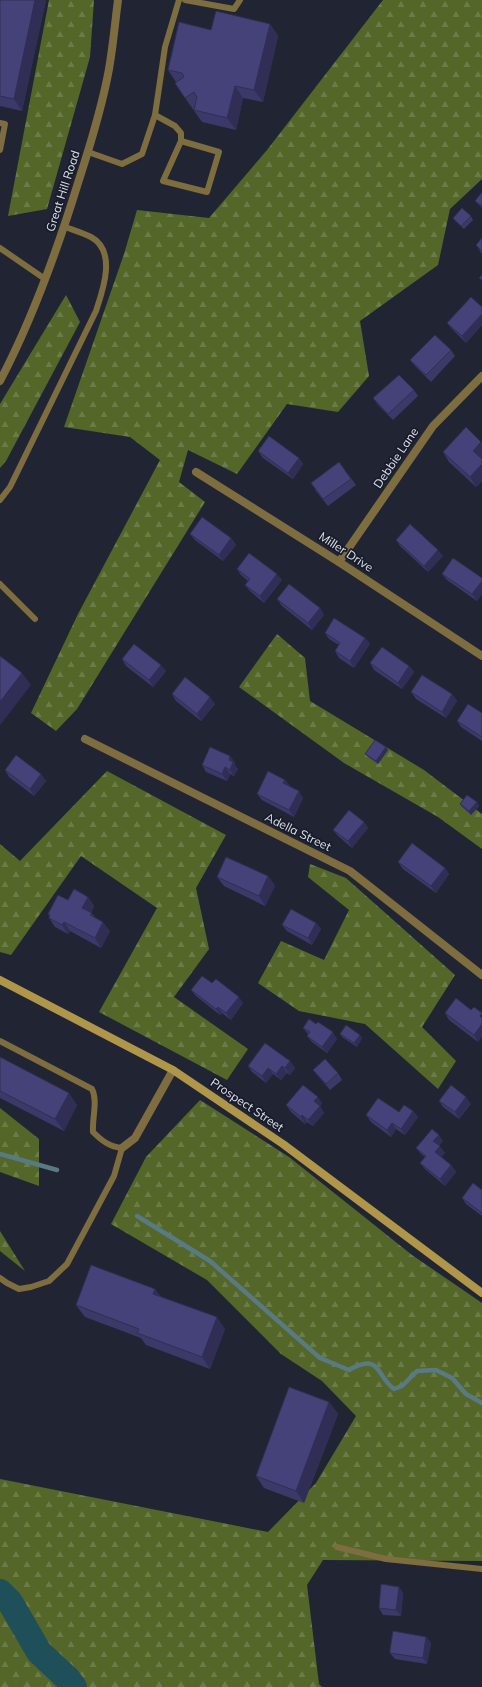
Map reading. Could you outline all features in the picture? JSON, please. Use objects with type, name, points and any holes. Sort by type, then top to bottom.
[{"type":"main road","name":"Prospect Street","points":[[0,980],[173,1070],[283,1144],[482,1293]]},
{"type":"street","name":"Great Hill Road","points":[[0,381],[24,330],[65,227],[88,152],[109,69],[118,0]]},
{"type":"street","name":"Debbie Lane","points":[[340,562],[433,426],[482,376]]},
{"type":"street","name":"Miller Drive","points":[[196,472],[340,562],[482,656]]},
{"type":"street","name":"Adella Street","points":[[85,739],[350,871],[482,975]]},
{"type":"street","points":[[122,1148],[135,1138],[173,1070]]},
{"type":"lane","points":[[88,152],[122,164],[142,154],[155,115],[165,47],[180,0]]},
{"type":"lane","points":[[185,0],[234,9],[240,0]]},
{"type":"lane","points":[[155,115],[175,126],[181,134],[181,141],[163,180],[207,192],[219,152],[181,141]]},
{"type":"lane","points":[[0,123],[5,124],[0,150]]},
{"type":"lane","points":[[0,500],[10,487],[96,311],[103,290],[106,269],[102,249],[91,238],[65,227]]},
{"type":"lane","points":[[0,248],[45,279]]},
{"type":"lane","points":[[0,584],[35,619]]},
{"type":"lane","points":[[0,1040],[92,1089],[96,1096],[93,1132],[101,1140],[115,1147],[122,1148],[114,1176],[66,1264],[49,1281],[31,1287],[19,1289],[0,1278]]},
{"type":"lane","points":[[337,1547],[386,1559],[482,1569]]},
{"type":"green space","points":[[49,0],[94,0],[90,57],[47,209],[8,216]]},
{"type":"green space","points":[[383,0],[482,0],[482,179],[450,209],[438,265],[360,321],[369,376],[338,412],[287,404],[237,474],[188,450],[179,482],[205,502],[77,709],[56,731],[31,713],[78,614],[160,460],[130,437],[64,427],[124,254],[137,210],[209,218],[267,150]]},
{"type":"green space","points":[[66,295],[80,322],[6,461],[0,468],[0,404]]},
{"type":"green space","points":[[277,634],[305,658],[310,701],[424,770],[482,814],[482,849],[438,817],[344,763],[239,687]]},
{"type":"green space","points":[[107,771],[226,835],[196,888],[209,949],[174,997],[248,1049],[227,1080],[99,1012],[157,908],[81,856],[11,955],[0,952],[0,844],[20,861]]},
{"type":"green space","points":[[310,864],[346,878],[455,975],[422,1027],[456,1061],[438,1089],[365,1024],[299,1011],[258,983],[281,941],[324,960],[349,910],[308,877]]},
{"type":"green space","points":[[200,1100],[289,1157],[412,1255],[482,1303],[482,1561],[323,1560],[307,1585],[319,1684],[322,1687],[0,1687],[0,1479],[268,1532],[316,1483],[356,1416],[322,1381],[281,1354],[207,1280],[111,1224],[146,1157]]},
{"type":"green space","points":[[0,1108],[39,1139],[39,1186],[0,1172]]},
{"type":"green space","points":[[0,1231],[25,1271],[0,1251]]},
{"type":"building","points":[[0,0],[35,0],[14,99],[0,96]]},
{"type":"building","points":[[216,11],[270,24],[254,90],[235,86],[227,118],[194,110],[197,97],[194,92],[185,98],[175,83],[184,77],[182,73],[168,70],[179,22],[211,30]]},
{"type":"building","points":[[482,192],[482,206],[475,201]]},
{"type":"building","points":[[462,208],[471,216],[461,226],[453,218]]},
{"type":"building","points":[[482,238],[482,251],[476,245]]},
{"type":"building","points":[[471,297],[482,307],[482,314],[462,336],[447,323]]},
{"type":"building","points":[[435,335],[451,350],[426,375],[410,360]]},
{"type":"building","points":[[399,375],[414,390],[388,414],[373,398]]},
{"type":"building","points":[[466,427],[481,442],[473,451],[482,459],[482,464],[470,477],[443,452]]},
{"type":"building","points":[[269,436],[299,458],[288,473],[258,451]]},
{"type":"building","points":[[339,462],[351,479],[323,499],[311,483]]},
{"type":"building","points":[[202,517],[231,538],[219,555],[190,534]]},
{"type":"building","points":[[410,524],[438,550],[424,566],[396,540]]},
{"type":"building","points":[[249,553],[277,574],[260,596],[245,585],[250,579],[237,569]]},
{"type":"building","points":[[453,558],[482,578],[482,581],[472,594],[442,574]]},
{"type":"building","points":[[289,584],[320,608],[308,623],[277,599]]},
{"type":"building","points":[[334,618],[365,638],[350,661],[335,651],[340,643],[325,633]]},
{"type":"building","points":[[134,644],[161,665],[149,680],[122,659]]},
{"type":"building","points":[[382,647],[409,666],[398,683],[370,663]]},
{"type":"building","points":[[0,656],[22,673],[0,702]]},
{"type":"building","points":[[422,675],[452,694],[442,712],[411,692]]},
{"type":"building","points":[[185,677],[210,697],[197,714],[172,694]]},
{"type":"building","points":[[468,704],[482,713],[482,737],[457,721]]},
{"type":"building","points":[[375,740],[386,747],[376,761],[365,754]]},
{"type":"building","points":[[210,747],[230,756],[229,760],[233,762],[230,770],[225,767],[222,774],[202,765]]},
{"type":"building","points":[[16,755],[41,774],[30,789],[5,770]]},
{"type":"building","points":[[268,771],[285,780],[283,783],[299,791],[289,810],[257,794]]},
{"type":"building","points":[[467,795],[477,802],[469,811],[460,804]]},
{"type":"building","points":[[349,810],[364,822],[348,841],[333,830]]},
{"type":"building","points":[[412,843],[445,868],[431,886],[398,862]]},
{"type":"building","points":[[226,857],[268,876],[259,896],[217,877]]},
{"type":"building","points":[[74,889],[88,897],[82,908],[92,913],[90,915],[103,922],[95,938],[64,922],[62,925],[49,918],[50,915],[48,914],[58,895],[68,900]]},
{"type":"building","points":[[291,909],[316,923],[308,938],[282,925]]},
{"type":"building","points":[[202,976],[212,983],[216,979],[239,997],[226,1013],[218,1007],[216,1009],[191,990]]},
{"type":"building","points":[[456,998],[471,1010],[474,1007],[482,1013],[480,1016],[482,1018],[482,1024],[474,1035],[445,1013]]},
{"type":"building","points":[[309,1019],[316,1024],[318,1022],[333,1032],[322,1047],[307,1036],[310,1032],[303,1028]]},
{"type":"building","points":[[346,1025],[360,1035],[354,1043],[340,1034]]},
{"type":"building","points":[[265,1043],[290,1061],[285,1068],[282,1066],[276,1074],[268,1068],[262,1076],[248,1066]]},
{"type":"building","points":[[0,1057],[69,1093],[55,1119],[0,1091]]},
{"type":"building","points":[[325,1059],[338,1073],[326,1084],[313,1070]]},
{"type":"building","points":[[303,1085],[318,1097],[314,1101],[320,1106],[308,1120],[302,1115],[301,1117],[286,1105]]},
{"type":"building","points":[[451,1085],[466,1097],[455,1112],[439,1101]]},
{"type":"building","points":[[378,1098],[399,1112],[404,1105],[413,1111],[401,1129],[392,1123],[387,1130],[366,1115]]},
{"type":"building","points":[[432,1129],[439,1135],[433,1141],[440,1146],[435,1152],[451,1165],[440,1179],[420,1163],[426,1156],[416,1148]]},
{"type":"building","points":[[473,1183],[482,1190],[482,1213],[462,1198]]},
{"type":"building","points":[[91,1265],[155,1289],[153,1294],[217,1317],[202,1357],[137,1333],[139,1329],[76,1305]]},
{"type":"building","points":[[289,1387],[329,1402],[296,1491],[256,1476]]},
{"type":"building","points":[[381,1584],[399,1587],[396,1610],[379,1608]]},
{"type":"building","points":[[393,1631],[426,1637],[423,1658],[390,1653]]},
{"type":"waterway","points":[[0,1154],[57,1170]]},
{"type":"waterway","points":[[137,1216],[210,1261],[320,1358],[349,1370],[359,1365],[373,1365],[377,1368],[388,1384],[394,1389],[402,1386],[417,1371],[436,1370],[452,1378],[466,1394],[482,1403]]},
{"type":"waterway","points":[[0,1592],[10,1602],[39,1652],[68,1679],[74,1687]]}]
